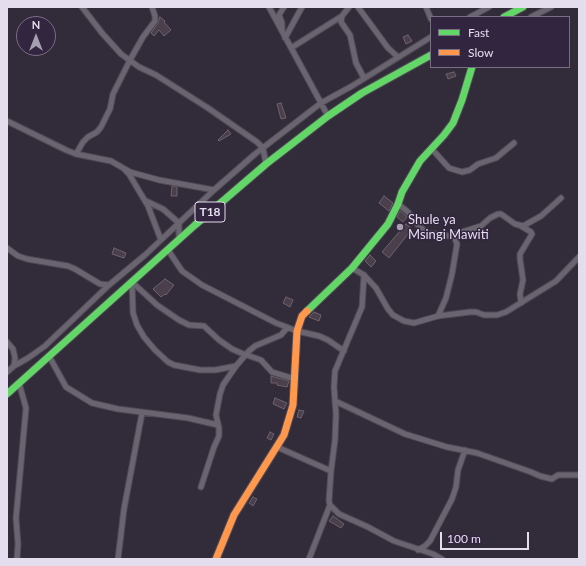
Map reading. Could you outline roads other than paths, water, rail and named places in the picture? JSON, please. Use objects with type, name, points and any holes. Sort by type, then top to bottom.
[{"type":"main road","points":[[506,16],[522,7]]},
{"type":"main road","name":"T18","points":[[7,394],[179,239],[266,164],[328,116],[362,93],[430,56]]},
{"type":"main road","points":[[216,559],[234,515],[284,435],[291,416],[295,380],[297,331],[304,313],[352,268],[388,224],[402,192],[420,161],[453,123],[472,68]]},
{"type":"street","points":[[82,7],[121,54],[208,108],[257,142],[263,148],[266,164]]},
{"type":"street","points":[[76,154],[83,142],[97,132],[101,127],[110,109],[115,89],[143,37],[155,21],[152,7]]},
{"type":"street","points":[[269,7],[328,116]]},
{"type":"street","points":[[282,31],[282,23],[279,15],[284,7]]},
{"type":"street","points":[[286,38],[302,7]]},
{"type":"street","points":[[349,7],[342,16],[340,22],[350,35],[352,52],[364,78]]},
{"type":"street","points":[[358,7],[388,48],[398,57]]},
{"type":"street","points":[[426,7],[430,17]]},
{"type":"street","points":[[472,16],[489,7]]},
{"type":"street","points":[[534,16],[551,7]]},
{"type":"street","points":[[291,48],[342,16]]},
{"type":"street","points":[[7,372],[45,346],[109,285],[162,240],[214,190],[263,148],[321,103],[430,38]]},
{"type":"street","points":[[7,121],[76,154],[110,161],[130,172],[159,180],[214,190]]},
{"type":"street","points":[[431,148],[450,168],[462,172],[470,170],[478,164],[496,158],[514,143]]},
{"type":"street","points":[[122,168],[129,174],[146,201],[162,240]]},
{"type":"street","points":[[522,226],[541,216],[561,198]]},
{"type":"street","points":[[146,201],[163,209],[179,223],[179,239]]},
{"type":"street","points":[[398,204],[408,212],[418,225],[427,233],[454,236],[481,226],[490,218],[498,214],[501,214],[531,232],[532,234],[520,254],[523,280],[520,294],[521,303]]},
{"type":"street","points":[[438,316],[446,298],[454,263],[457,244],[454,236]]},
{"type":"street","points":[[7,248],[18,256],[75,269],[100,284],[109,285]]},
{"type":"street","points":[[168,250],[182,271],[202,284],[287,328],[319,336],[328,340],[344,351]]},
{"type":"street","points":[[352,268],[364,275],[380,292],[388,309],[393,314],[404,321],[416,323],[438,316],[470,312],[476,312],[484,315],[506,312],[556,281],[579,257]]},
{"type":"street","points":[[309,559],[330,505],[329,498],[336,414],[335,370],[362,307],[364,275]]},
{"type":"street","points":[[132,282],[157,304],[179,320],[189,325],[204,326],[219,340],[232,349],[258,359],[272,372],[295,380]]},
{"type":"street","points":[[132,282],[133,313],[137,325],[144,337],[168,362],[174,365],[200,370],[215,370],[236,366]]},
{"type":"street","points":[[201,487],[219,436],[216,415],[223,385],[245,355],[255,346],[281,335],[287,328]]},
{"type":"street","points":[[7,342],[13,349],[15,355],[14,366]]},
{"type":"street","points":[[50,356],[66,387],[92,403],[142,413],[188,418],[218,425]]},
{"type":"street","points":[[17,559],[18,544],[16,518],[26,408],[19,383]]},
{"type":"street","points":[[335,401],[405,434],[447,447],[477,453],[540,476],[551,479],[558,475],[579,475]]},
{"type":"street","points":[[118,559],[124,510],[142,413]]},
{"type":"street","points":[[277,447],[331,471]]},
{"type":"street","points":[[418,550],[430,541],[452,499],[456,487],[458,470],[465,450]]},
{"type":"street","points":[[330,505],[339,514],[368,527],[389,539],[433,554],[442,559]]},
{"type":"place","name":"Shule ya Msingi Mawiti","points":[[400,227]]}]
